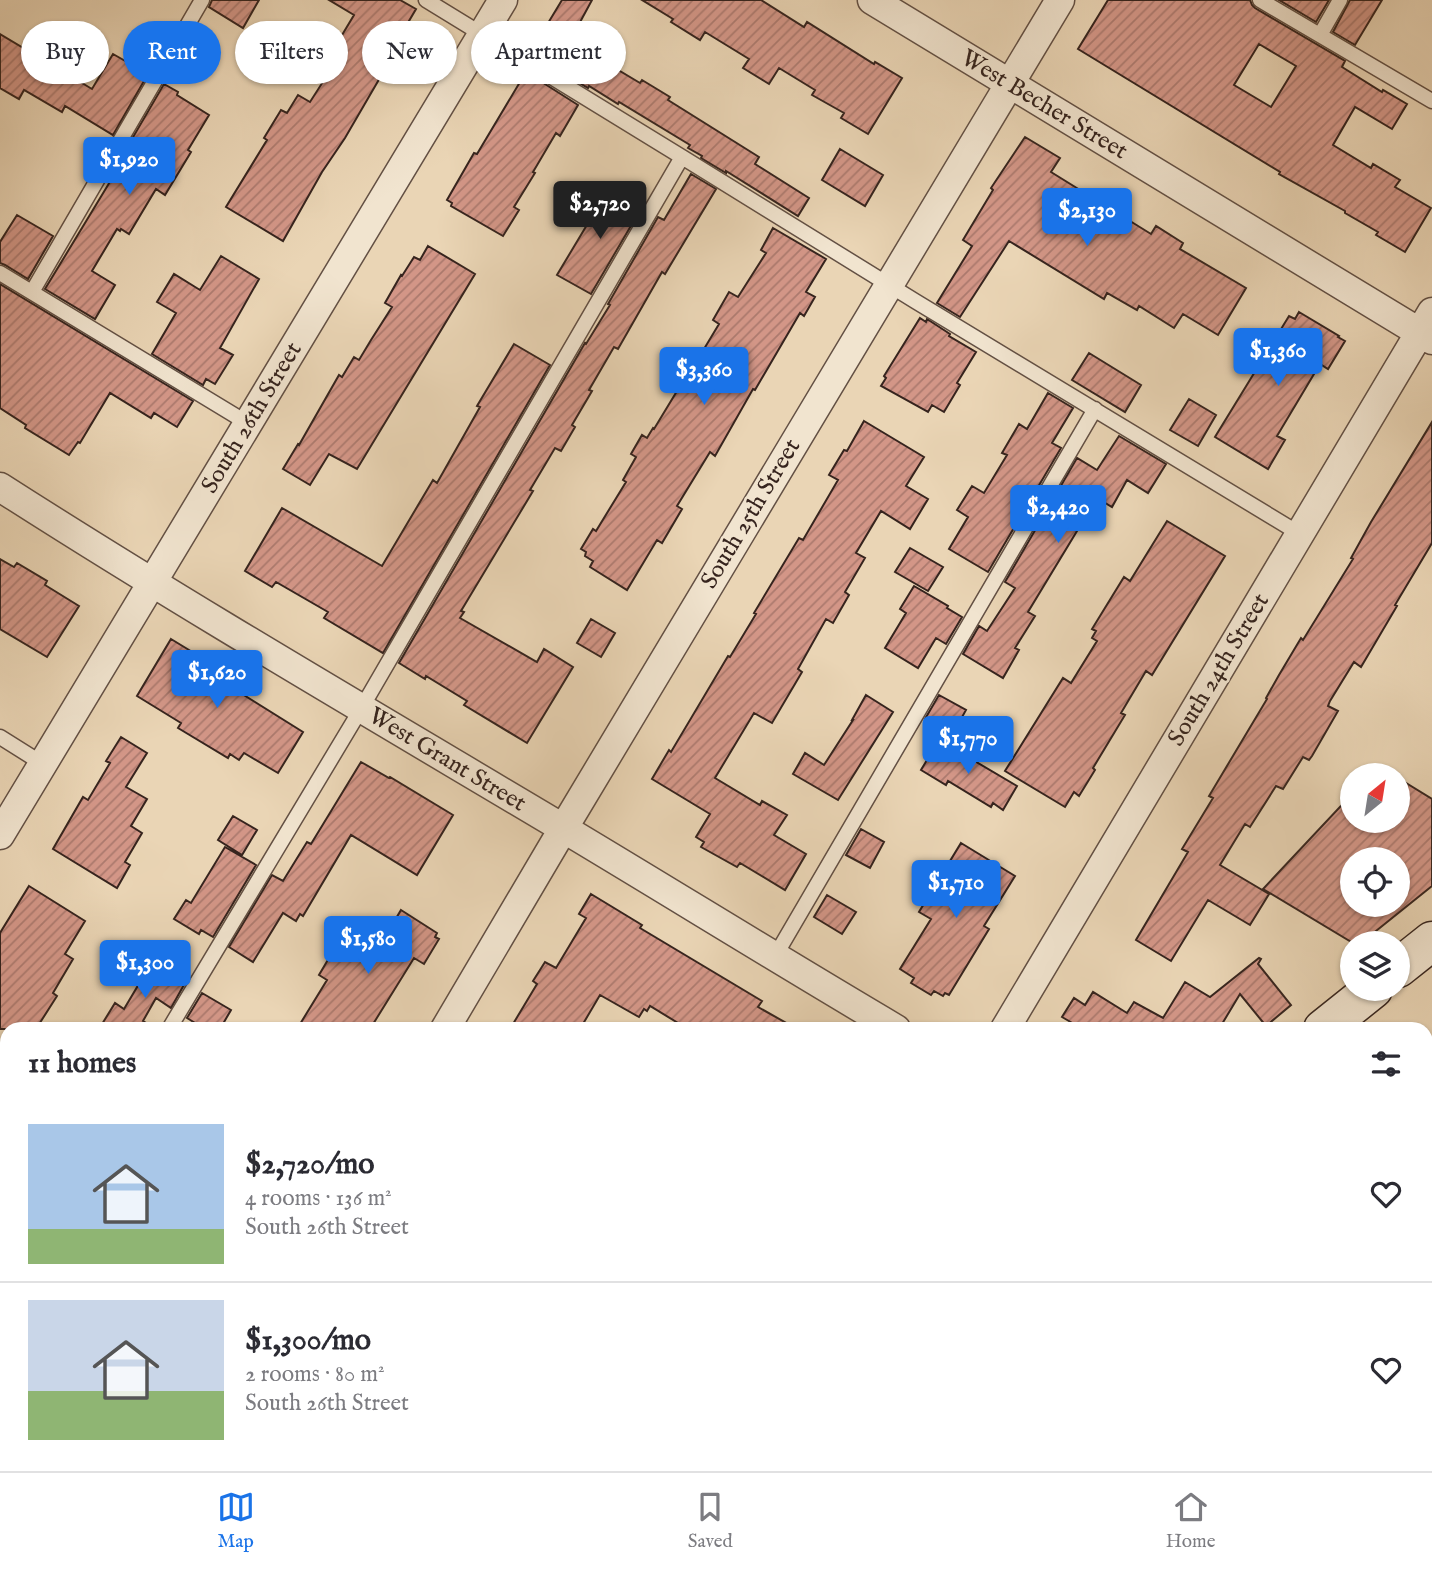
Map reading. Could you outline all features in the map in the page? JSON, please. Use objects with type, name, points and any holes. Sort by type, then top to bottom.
[{"type":"street","name":"South 26th Street","points":[[491,21],[503,0]]},
{"type":"street","name":"West Becher Street","points":[[872,0],[1205,200],[1428,328]]},
{"type":"street","name":"South 25th Street","points":[[449,1022],[1060,0]]},
{"type":"street","name":"South 26th Street","points":[[0,835],[471,54]]},
{"type":"street","name":"South 24th Street","points":[[1009,1022],[1300,534],[1428,328]]},
{"type":"street","name":"West Grant Street","points":[[0,487],[153,584],[884,1022]]},
{"type":"street","points":[[1410,958],[1432,941]]},
{"type":"street","points":[[1332,1022],[1358,1001]]},
{"type":"lane","points":[[32,292],[202,0]]},
{"type":"lane","points":[[425,0],[471,27]]},
{"type":"lane","points":[[1260,0],[1432,101]]},
{"type":"lane","points":[[1320,35],[1340,0]]},
{"type":"lane","points":[[564,84],[1300,534]]},
{"type":"lane","points":[[173,1022],[361,709],[682,157]]},
{"type":"lane","points":[[0,273],[248,424]]},
{"type":"lane","points":[[774,958],[1095,409]]},
{"type":"lane","points":[[0,737],[43,764]]},
{"type":"building","points":[[212,0],[259,0],[247,21],[235,23],[209,7]]},
{"type":"building","points":[[329,0],[400,0],[416,9],[409,21],[362,21],[362,84],[376,84],[283,241],[226,207],[267,140],[264,138],[281,110],[287,113],[298,95],[310,102],[322,84],[348,84],[348,25],[354,15]]},
{"type":"building","points":[[562,0],[592,0],[581,21],[549,21]]},
{"type":"building","points":[[642,0],[761,0],[804,27],[807,22],[874,64],[875,62],[902,78],[868,134],[841,118],[844,113],[812,95],[815,90],[779,68],[769,84],[743,68],[749,59],[705,32],[700,40]]},
{"type":"building","points":[[1108,0],[1250,0],[1255,8],[1345,61],[1342,67],[1407,104],[1392,129],[1355,107],[1333,145],[1371,168],[1373,164],[1400,180],[1395,187],[1431,208],[1405,252],[1376,235],[1378,232],[1345,211],[1279,174],[1280,172],[1078,49]],"holes":[[[1259,44],[1296,66],[1271,107],[1234,85]]]},
{"type":"building","points":[[1279,0],[1329,0],[1316,22]]},
{"type":"building","points":[[1350,0],[1382,0],[1355,45],[1333,32]]},
{"type":"building","points":[[0,34],[21,47],[21,84],[84,84],[92,89],[95,84],[109,84],[109,61],[113,54],[123,60],[123,84],[142,84],[113,135],[65,106],[62,112],[24,90],[19,99],[0,88]]},
{"type":"building","points":[[626,75],[640,83],[642,80],[670,97],[668,100],[759,157],[755,164],[809,198],[798,216],[701,158],[702,156],[688,148],[690,145],[619,102],[618,104],[589,86],[588,88],[581,84],[626,84]]},
{"type":"building","points":[[164,84],[209,115],[165,195],[156,189],[129,234],[117,229],[92,271],[115,285],[95,319],[45,289],[131,146],[129,144]]},
{"type":"building","points":[[519,84],[545,84],[578,105],[560,136],[556,133],[533,172],[535,173],[514,207],[519,210],[503,236],[451,206],[452,203],[447,200],[474,153],[477,154]]},
{"type":"building","points":[[1025,137],[1060,158],[1051,172],[1151,234],[1156,226],[1183,243],[1180,249],[1246,288],[1218,335],[1183,314],[1174,328],[1139,306],[1137,310],[1107,293],[1104,299],[1009,241],[960,317],[937,303],[972,246],[963,240],[993,190],[991,188]]},
{"type":"building","points":[[840,149],[883,175],[865,206],[822,180]]},
{"type":"building","points":[[691,174],[716,189],[665,274],[662,272],[618,349],[614,347],[589,390],[592,391],[572,425],[575,427],[561,451],[555,448],[530,490],[533,491],[461,611],[464,612],[460,618],[537,662],[544,649],[573,667],[527,743],[464,705],[467,701],[399,663],[585,343],[610,305],[608,304],[658,217],[664,220]]},
{"type":"building","points":[[609,188],[642,207],[591,294],[557,275]]},
{"type":"building","points":[[17,215],[53,236],[28,279],[0,263],[0,242]]},
{"type":"building","points":[[773,228],[826,259],[806,292],[815,297],[804,316],[800,313],[715,456],[710,452],[677,506],[682,509],[662,543],[657,540],[627,590],[590,567],[593,561],[585,556],[586,552],[581,549],[593,529],[596,531],[626,482],[623,480],[636,457],[631,454],[642,435],[647,438],[654,429],[677,391],[674,389],[690,361],[695,364],[719,324],[713,320],[729,292],[738,297],[766,253],[761,250]]},
{"type":"building","points":[[428,246],[475,274],[357,469],[329,454],[310,485],[283,469],[339,375],[342,377],[354,357],[359,360],[392,307],[385,303],[401,275],[414,257],[420,260]]},
{"type":"building","points":[[221,256],[259,279],[220,348],[233,355],[215,384],[206,379],[203,385],[152,354],[176,313],[157,302],[174,274],[200,290]]},
{"type":"building","points":[[0,284],[193,401],[177,427],[154,413],[151,418],[110,393],[80,443],[78,442],[69,455],[25,428],[26,425],[0,408]]},
{"type":"building","points":[[1299,312],[1345,341],[1328,369],[1320,364],[1277,436],[1285,440],[1268,469],[1215,437],[1289,316],[1295,319]]},
{"type":"building","points":[[920,318],[926,322],[927,319],[976,352],[957,383],[960,385],[944,412],[932,405],[928,412],[881,386],[886,378],[884,376]]},
{"type":"building","points":[[514,344],[550,365],[383,653],[324,618],[328,612],[276,582],[272,587],[245,571],[282,508],[382,566],[433,480],[437,483],[480,407],[477,406]]},
{"type":"building","points":[[1089,353],[1141,385],[1125,412],[1072,380]]},
{"type":"building","points":[[1048,393],[1073,408],[1052,443],[1061,448],[988,572],[949,549],[968,517],[957,510],[972,486],[984,493],[1007,455],[1002,453],[1019,424],[1027,429]]},
{"type":"building","points":[[1189,399],[1216,415],[1198,446],[1170,430]]},
{"type":"building","points":[[864,421],[924,457],[906,486],[928,499],[910,529],[881,511],[856,553],[865,558],[845,592],[849,595],[833,623],[826,619],[798,669],[802,672],[772,723],[754,713],[715,778],[760,805],[762,801],[787,815],[774,835],[806,854],[785,890],[740,863],[737,867],[701,847],[704,842],[696,837],[710,814],[652,779],[728,656],[730,657],[799,538],[803,540],[838,480],[829,475]]},
{"type":"building","points":[[1432,422],[1432,543],[1361,667],[1354,662],[1330,701],[1328,706],[1338,711],[1312,756],[1309,760],[1303,757],[1283,789],[1276,786],[1250,827],[1245,824],[1220,865],[1269,894],[1250,925],[1208,900],[1171,961],[1136,940],[1188,852],[1182,849],[1213,798],[1209,796],[1301,638],[1303,640],[1353,559],[1351,558],[1371,522]]},
{"type":"building","points":[[1119,436],[1166,464],[1148,493],[1127,480],[1112,507],[1097,498],[1028,612],[1035,616],[1015,648],[1019,650],[1003,678],[963,654],[979,626],[987,631],[1015,588],[1005,582],[1077,458],[1097,470]]},
{"type":"building","points":[[1167,521],[1225,556],[1152,675],[1146,671],[1121,713],[1125,715],[1079,796],[1074,792],[1065,807],[1005,771],[1063,678],[1071,683],[1097,641],[1092,638],[1096,631],[1092,629],[1124,577],[1130,581]]},
{"type":"building","points":[[910,548],[943,567],[928,591],[895,572]]},
{"type":"building","points":[[0,559],[14,567],[17,563],[47,581],[45,585],[79,606],[47,657],[0,629]]},
{"type":"building","points":[[914,586],[962,617],[946,644],[936,638],[918,668],[885,648],[906,613],[900,609]]},
{"type":"building","points":[[591,619],[615,633],[601,657],[577,643]]},
{"type":"building","points":[[171,639],[212,664],[207,672],[303,732],[278,773],[244,753],[239,760],[230,754],[228,758],[178,728],[181,723],[137,696]]},
{"type":"building","points":[[866,695],[893,712],[838,800],[793,774],[805,753],[824,765]]},
{"type":"building","points":[[939,695],[966,710],[952,735],[925,719]]},
{"type":"building","points":[[121,737],[147,753],[126,787],[147,799],[131,826],[142,833],[125,862],[130,865],[117,888],[53,849],[83,797],[88,800],[110,763],[106,761]]},
{"type":"building","points":[[939,740],[1017,786],[1003,810],[993,803],[991,807],[948,781],[946,785],[921,770]]},
{"type":"building","points":[[361,762],[453,815],[417,875],[351,835],[303,916],[300,914],[296,921],[283,913],[253,962],[229,947],[272,875],[283,881],[307,842],[311,844]]},
{"type":"building","points":[[1410,785],[1432,799],[1432,886],[1410,904],[1410,847],[1340,847],[1340,917],[1393,917],[1376,931],[1340,931],[1340,935],[1263,889],[1340,807],[1340,833],[1410,833]]},
{"type":"building","points":[[233,816],[257,830],[242,855],[218,840]]},
{"type":"building","points":[[861,829],[884,842],[870,868],[846,855]]},
{"type":"building","points":[[961,843],[1015,876],[984,926],[989,929],[949,995],[945,993],[943,996],[934,991],[931,995],[911,983],[914,978],[900,969],[931,919],[919,912]]},
{"type":"building","points":[[225,847],[256,865],[213,937],[201,930],[199,934],[174,919],[186,900],[191,903]]},
{"type":"building","points":[[29,886],[85,921],[65,954],[73,959],[53,993],[57,996],[40,1022],[0,1022],[0,933]]},
{"type":"building","points":[[591,894],[642,925],[640,928],[762,1001],[758,1007],[785,1022],[676,1022],[650,1006],[647,1011],[644,1009],[639,1017],[600,995],[584,1022],[514,1022],[537,984],[533,981],[545,962],[556,968],[586,918],[579,914]]},
{"type":"building","points":[[827,895],[856,912],[842,934],[814,917]]},
{"type":"building","points":[[401,910],[437,933],[435,937],[439,939],[424,964],[414,958],[374,1022],[301,1022],[327,980],[319,975],[332,953],[341,959],[360,928],[382,942]]},
{"type":"building","points":[[1259,958],[1261,959],[1258,964],[1291,1005],[1271,1022],[1263,1022],[1240,994],[1223,1022],[1071,1022],[1062,1017],[1074,998],[1085,1005],[1093,992],[1127,1013],[1134,1002],[1163,1018],[1185,982],[1210,997]]},
{"type":"building","points":[[152,962],[185,983],[171,1008],[156,998],[145,1022],[103,1022],[115,1003],[124,1009]]},
{"type":"building","points":[[202,993],[231,1010],[224,1022],[194,1022],[187,1018]]}]
